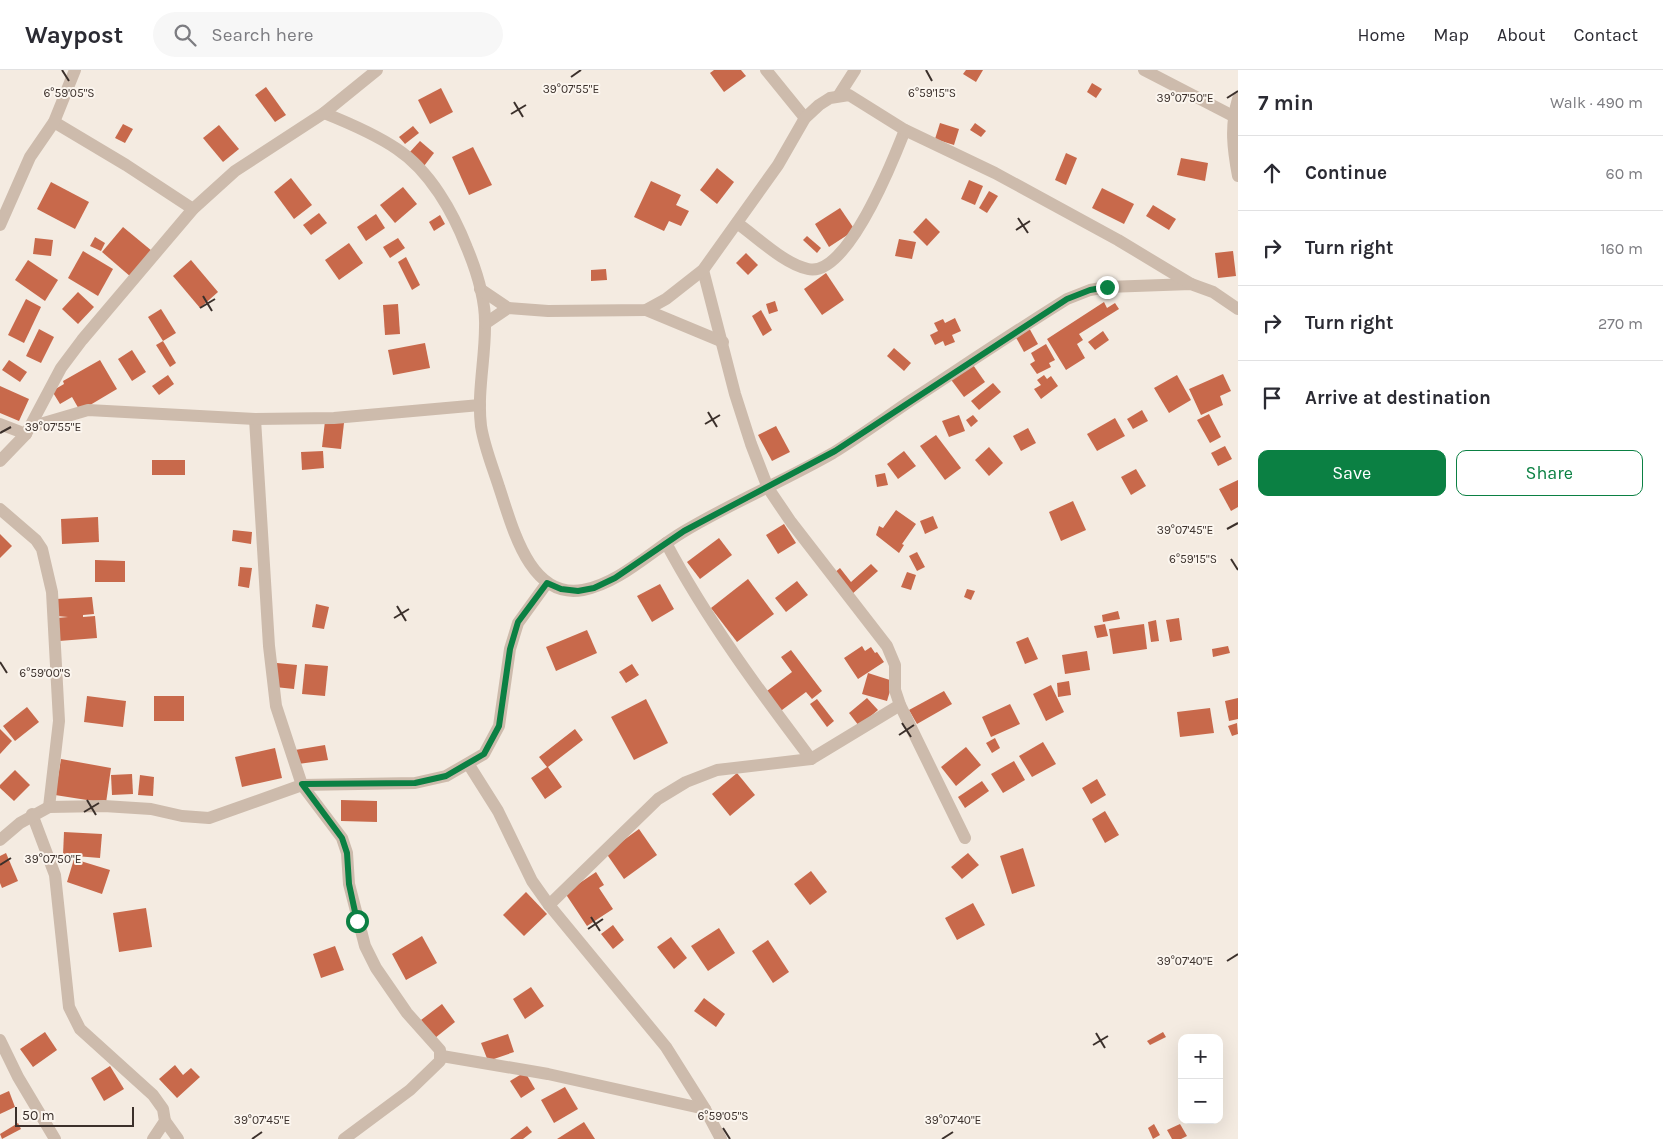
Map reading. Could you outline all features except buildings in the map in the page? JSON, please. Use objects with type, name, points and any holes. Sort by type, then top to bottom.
[{"type":"street","points":[[0,225],[30,157],[54,122],[75,70]]},
{"type":"street","points":[[0,461],[28,430],[62,368],[77,347],[193,209],[235,171],[324,113],[377,70]]},
{"type":"street","points":[[766,70],[805,118]]},
{"type":"street","points":[[839,95],[855,70]]},
{"type":"street","points":[[1144,70],[1233,116]]},
{"type":"street","points":[[646,310],[666,299],[703,270],[778,165],[805,118],[819,104],[839,95],[849,95],[906,130],[995,173],[1118,240],[1191,284],[1212,292],[1238,309]]},
{"type":"street","points":[[1238,99],[1233,116],[1232,141],[1238,176]]},
{"type":"street","points":[[324,113],[358,127],[399,150],[423,172],[449,209],[467,248],[480,289],[486,324],[480,405],[481,427],[520,548],[535,571],[547,583],[561,589],[578,591],[594,588],[615,578],[666,543],[835,451],[1067,299],[1090,290],[1107,287],[1191,284]]},
{"type":"street","points":[[54,122],[126,165],[193,209]]},
{"type":"street","points":[[737,223],[794,264],[810,270],[821,268],[836,257],[860,229],[881,191],[906,130]]},
{"type":"street","points":[[703,270],[743,419],[768,488],[791,522],[887,646],[895,666],[895,690],[900,705],[965,838]]},
{"type":"street","points":[[480,289],[508,308],[548,311],[646,310],[722,342]]},
{"type":"street","points":[[486,324],[508,308]]},
{"type":"street","points":[[0,424],[28,430],[88,410],[256,418],[334,418],[480,405]]},
{"type":"street","points":[[256,418],[268,646],[276,706],[302,784],[342,838],[347,853],[349,884],[364,946],[376,968],[407,1013],[440,1050],[442,1056],[440,1061],[410,1090],[344,1139]]},
{"type":"street","points":[[0,509],[36,540],[42,549],[52,592],[60,721],[49,806]]},
{"type":"street","points":[[666,543],[688,584],[729,649],[812,759]]},
{"type":"street","points":[[0,840],[32,814],[49,806],[104,806],[151,809],[182,816],[208,818],[302,784],[415,783],[446,776],[469,765],[484,754],[499,726],[510,649],[518,622],[547,583]]},
{"type":"street","points":[[549,905],[650,806],[686,782],[717,770],[812,759],[900,705]]},
{"type":"street","points":[[469,765],[498,811],[532,881],[549,905],[666,1047],[705,1109],[721,1139]]},
{"type":"street","points":[[32,814],[56,875],[69,1007],[80,1030],[153,1095],[163,1109],[165,1121],[178,1139]]},
{"type":"street","points":[[0,1040],[18,1077],[55,1139]]},
{"type":"street","points":[[442,1056],[548,1074],[705,1109]]},
{"type":"street","points":[[153,1139],[165,1121]]},
{"type":"route","points":[[357,921],[349,884],[347,853],[342,838],[333,823],[302,784],[415,783],[446,776],[469,765],[484,754],[499,726],[510,649],[518,622],[547,583],[561,589],[578,591],[594,588],[615,578],[684,531],[835,451],[1067,299],[1090,290],[1107,287]]}]
